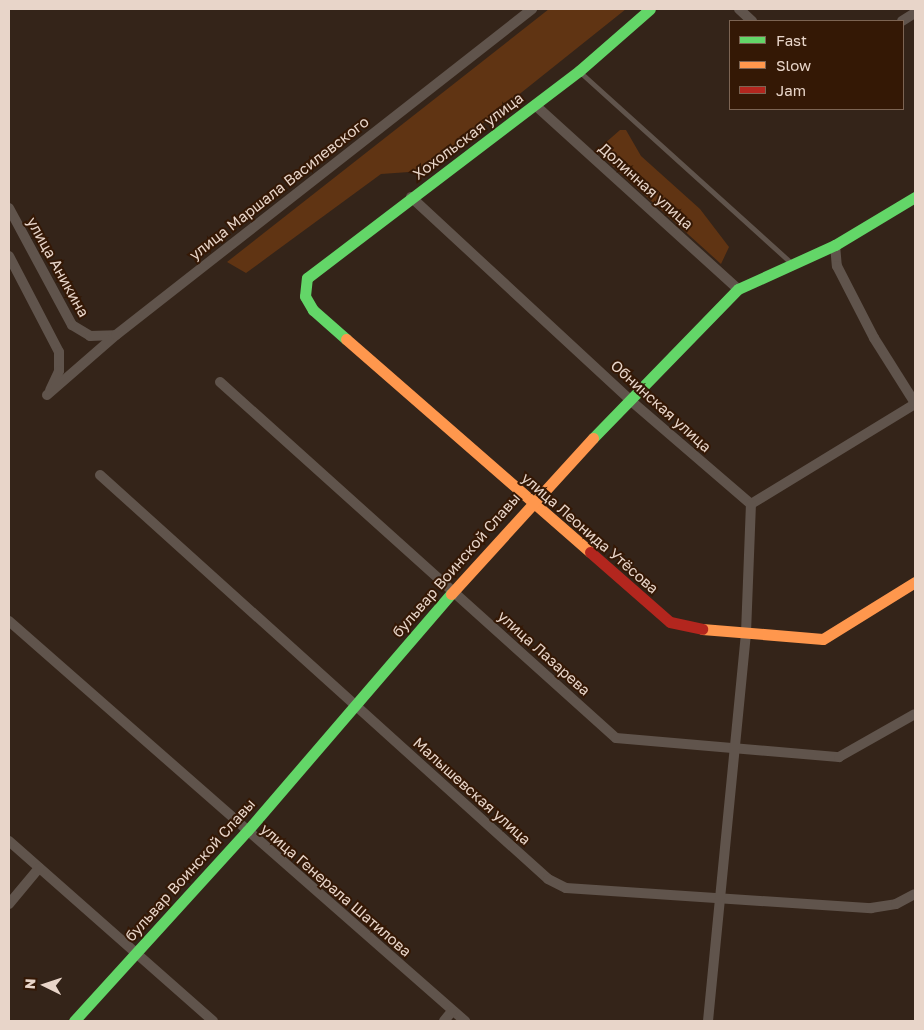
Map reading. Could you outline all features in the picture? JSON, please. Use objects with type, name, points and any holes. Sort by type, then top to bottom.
[{"type":"street","name":"улица Маршала Василевского","points":[[9,256],[59,352],[59,371],[47,395],[116,335],[532,9]]},
{"type":"street","name":"Хохольская улица","points":[[304,287],[307,278],[579,71],[650,9]]},
{"type":"street","points":[[739,9],[751,20]]},
{"type":"street","points":[[904,20],[915,13]]},
{"type":"street","name":"Долинная улица","points":[[535,105],[738,289]]},
{"type":"street","name":"бульвар Воинской Славы","points":[[74,1021],[247,831],[356,705],[451,590],[531,502],[738,289],[790,262],[835,245],[915,196]]},
{"type":"street","name":"Обнинская улица","points":[[411,197],[630,400],[750,504]]},
{"type":"street","name":"улица Аникина","points":[[9,208],[72,325],[90,336],[116,335]]},
{"type":"street","points":[[708,1021],[732,751],[746,632],[750,504],[915,403],[874,338],[838,266],[835,245]]},
{"type":"street","name":"улица Леонида Утёсова","points":[[304,287],[313,310],[670,622],[691,628],[823,639],[915,582]]},
{"type":"street","name":"улица Лазарева","points":[[220,382],[616,738],[732,751],[839,757],[915,714]]},
{"type":"street","name":"Малышевская улица","points":[[100,475],[548,879],[566,888],[871,908],[896,904],[915,894]]},
{"type":"street","name":"улица Генерала Шатилова","points":[[9,621],[465,1021]]},
{"type":"street","points":[[9,841],[213,1021]]},
{"type":"street","points":[[9,904],[39,868]]},
{"type":"street","points":[[444,1021],[452,1011]]},
{"type":"lane","points":[[579,71],[790,262]]},
{"type":"shaded area","points":[[549,9],[626,9],[423,171],[381,174],[246,273],[227,262]]},
{"type":"shaded area","points":[[620,130],[626,130],[641,156],[700,209],[729,247],[721,264],[596,151]]},
{"type":"traffic: fast","points":[[346,339],[313,310],[305,296],[307,278],[579,71],[650,9]]},
{"type":"traffic: fast","points":[[593,438],[738,289],[835,245],[915,197]]},
{"type":"traffic: fast","points":[[74,1021],[247,831],[451,594]]},
{"type":"traffic: slow","points":[[346,339],[590,552]]},
{"type":"traffic: slow","points":[[451,594],[593,438]]},
{"type":"traffic: slow","points":[[702,629],[823,639],[915,582]]},
{"type":"traffic: jam","points":[[590,552],[670,622],[702,629]]}]
